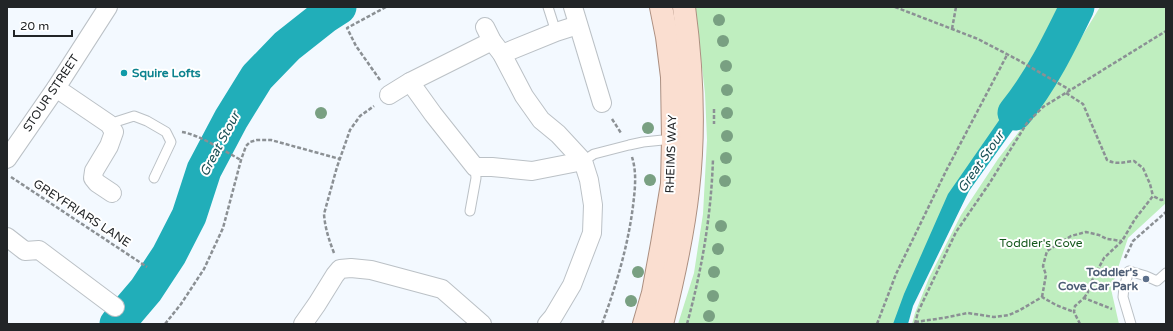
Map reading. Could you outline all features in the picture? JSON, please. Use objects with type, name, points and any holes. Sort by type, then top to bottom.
[{"type":"main road","name":"RHEIMS WAY","points":[[644,324],[653,293],[672,184],[672,77],[667,37],[661,7]]},
{"type":"main road","name":"RHEIMS WAY","points":[[662,324],[676,268],[688,189],[692,139],[691,82],[684,7]]},
{"type":"street","name":"STOUR STREET","points":[[7,159],[56,88],[108,7]]},
{"type":"street","points":[[573,7],[602,103]]},
{"type":"street","points":[[389,95],[410,82],[493,41],[556,32],[578,25]]},
{"type":"street","points":[[493,41],[524,96],[541,120],[558,134],[583,161],[594,204],[592,233],[572,285],[553,317],[547,324]]},
{"type":"street","points":[[410,82],[475,167],[532,171],[583,161]]},
{"type":"street","points":[[56,88],[109,124],[114,132],[110,146],[94,172],[93,178],[112,193]]},
{"type":"street","points":[[7,237],[25,251],[39,250],[115,307]]},
{"type":"street","points":[[303,324],[340,269],[351,268],[371,270],[442,289],[478,323]]},
{"type":"lane","points":[[548,7],[556,32]]},
{"type":"lane","points":[[109,124],[134,116],[147,121],[166,132],[171,142],[154,178]]},
{"type":"lane","points":[[583,161],[594,154],[629,145],[673,139]]},
{"type":"lane","points":[[470,211],[476,178],[475,167]]},
{"type":"lane","points":[[1131,324],[1124,297],[1124,287],[1129,271],[1157,281],[1166,272]]},
{"type":"path","points":[[340,269],[329,241],[324,214],[350,130],[360,116],[389,95],[356,46],[347,28],[386,7]]},
{"type":"path","points":[[895,7],[978,39],[1070,90]]},
{"type":"path","points":[[952,29],[956,7]]},
{"type":"path","points":[[1122,241],[1107,239],[1099,235],[1086,232],[1071,236],[1047,251],[1043,266],[1046,275],[1042,297],[1008,315],[994,317],[968,313],[915,323],[918,312],[956,232],[989,184],[1027,123],[1043,107],[1166,31]]},
{"type":"path","points":[[877,324],[896,274],[936,191],[1007,55]]},
{"type":"path","points":[[1066,93],[1084,104],[1107,160],[1112,163],[1134,161],[1143,168],[1150,184],[1153,196],[1161,200],[1166,199]]},
{"type":"path","points":[[602,103],[629,145],[635,173],[635,188],[631,221],[615,287],[602,324]]},
{"type":"path","points":[[198,137],[241,160]]},
{"type":"path","points":[[165,324],[181,304],[204,269],[223,228],[241,160],[246,146],[250,142],[261,139],[271,140],[340,159]]},
{"type":"path","name":"GREYFRIARS LANE","points":[[7,174],[147,267]]},
{"type":"path","points":[[1080,324],[1074,312],[1075,306],[1088,292],[1088,288],[1104,258],[1122,241],[1135,219],[1153,196]]},
{"type":"path","points":[[1133,241],[1166,212]]},
{"type":"path","points":[[1042,297],[1056,305],[1074,312]]},
{"type":"path","points":[[1084,298],[1116,310]]},
{"type":"green space","points":[[695,7],[1077,7],[1053,56],[993,143],[900,324],[678,324],[694,273],[703,214],[707,140],[705,93]]},
{"type":"green space","name":"Toddler's Cove","points":[[1100,7],[1166,7],[1166,203],[1128,238],[1111,289],[1119,324],[912,324],[929,278],[961,215],[998,159],[1041,103]]},
{"type":"water","points":[[1034,70],[1050,78],[969,191],[913,306],[908,324],[893,324],[904,294],[948,194]]},
{"type":"waterway","name":"Great Stour","points":[[117,324],[146,290],[169,255],[189,216],[204,170],[231,119],[257,77],[287,46],[325,16],[339,7]]},
{"type":"waterway","name":"Great Stour","points":[[1015,113],[1041,75],[1077,7]]},
{"type":"place","name":"Squire Lofts","points":[[124,73]]},
{"type":"place","name":"Toddler's Cove Car Park","points":[[1146,279]]}]
